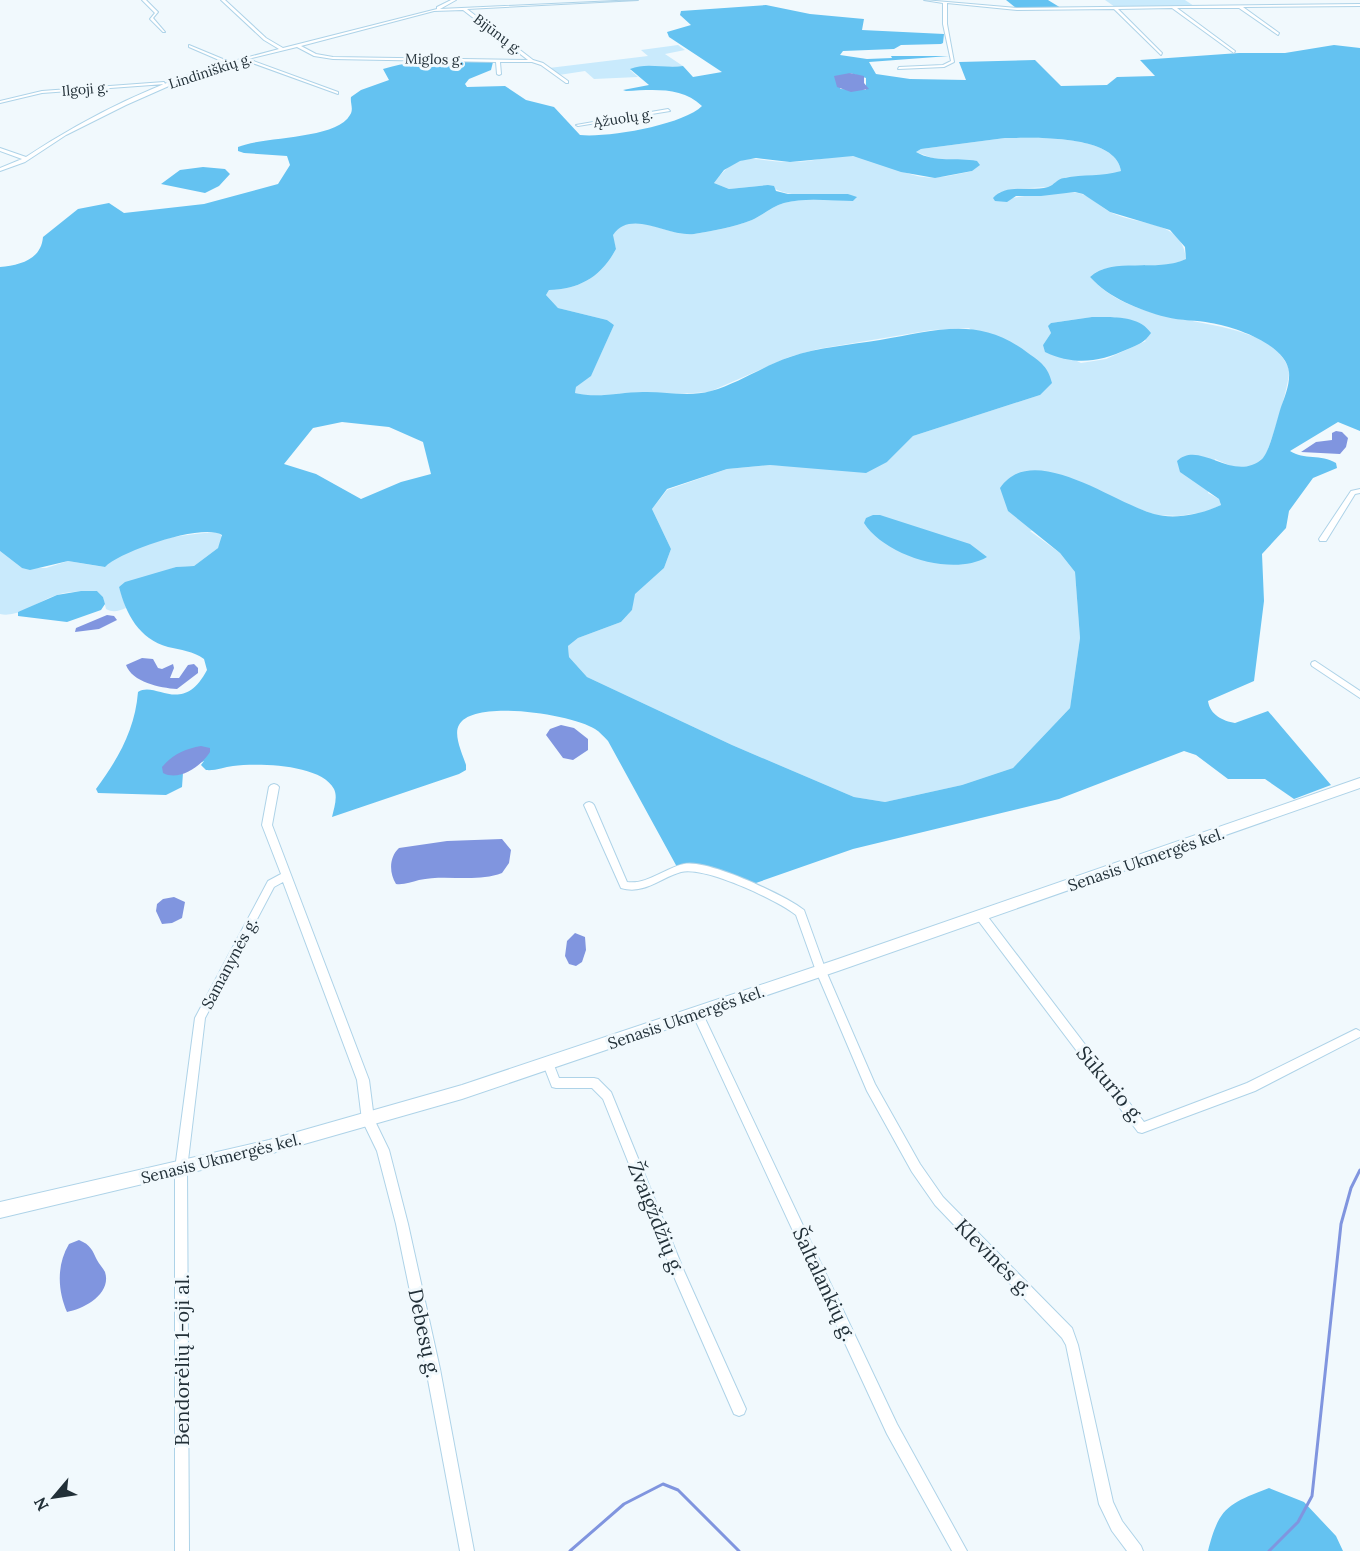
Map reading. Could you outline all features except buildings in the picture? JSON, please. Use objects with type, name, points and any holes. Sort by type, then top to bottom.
[{"type":"main road","name":"Senasis Ukmergės kel.","points":[[0,1210],[181,1169],[368,1120],[548,1064],[1360,783]]},
{"type":"street","points":[[144,0],[157,13],[151,18],[164,32]]},
{"type":"street","points":[[223,0],[265,39],[282,49]]},
{"type":"street","points":[[434,10],[454,0]]},
{"type":"street","points":[[434,10],[636,0]]},
{"type":"street","points":[[926,0],[1017,9],[1360,5]]},
{"type":"street","points":[[972,0],[977,6]]},
{"type":"street","points":[[1234,0],[1278,34]]},
{"type":"street","points":[[899,68],[944,66],[953,61],[945,24],[945,2]]},
{"type":"street","points":[[1115,8],[1161,54]]},
{"type":"street","points":[[1173,8],[1234,52]]},
{"type":"street","name":"Bijūnų g.","points":[[464,9],[532,61]]},
{"type":"street","name":"Lindiniškių g.","points":[[0,170],[26,159],[64,134],[171,83],[244,59],[434,10]]},
{"type":"street","name":"Miglos g.","points":[[297,45],[315,55],[333,58],[532,61],[542,64],[567,81]]},
{"type":"street","points":[[190,46],[230,63]]},
{"type":"street","points":[[244,59],[336,93]]},
{"type":"street","points":[[498,60],[499,74]]},
{"type":"street","name":"Ilgoji g.","points":[[0,102],[42,92],[171,83]]},
{"type":"street","name":"Ąžuolų g.","points":[[578,125],[668,110]]},
{"type":"street","points":[[0,149],[26,159]]},
{"type":"street","points":[[1323,539],[1353,492],[1360,491]]},
{"type":"street","points":[[1315,664],[1360,695]]},
{"type":"street","points":[[274,787],[267,825],[363,1080],[368,1120]]},
{"type":"street","name":"Klevinės g.","points":[[589,805],[624,885],[634,886],[690,867],[763,892],[793,906],[800,913],[821,971],[871,1087],[916,1168],[939,1201],[1067,1334],[1072,1345],[1106,1504],[1117,1526],[1136,1551]]},
{"type":"street","name":"Samanynės g.","points":[[181,1169],[200,1018],[271,884],[285,876]]},
{"type":"street","name":"Sūkurio g.","points":[[981,916],[1142,1128],[1251,1087],[1356,1034]]},
{"type":"street","name":"Šaltalankių g.","points":[[697,1013],[892,1429],[960,1551]]},
{"type":"street","name":"Žvaigždžių g.","points":[[548,1064],[556,1083],[594,1083],[607,1096],[680,1275],[739,1410]]},
{"type":"street","name":"Debesų g.","points":[[368,1120],[382,1150],[402,1224],[433,1369],[467,1551]]},
{"type":"street","name":"Bendorėlių 1-oji al.","points":[[181,1169],[182,1551]]},
{"type":"shaded area","points":[[1006,0],[1048,0],[1061,8],[1016,8]]},
{"type":"shaded area","points":[[1105,0],[1185,0],[1194,6],[1115,7]]},
{"type":"shaded area","points":[[766,5],[810,14],[864,19],[862,30],[944,34],[941,44],[901,45],[894,49],[843,51],[840,55],[867,59],[892,58],[891,56],[949,56],[869,62],[876,74],[910,79],[966,80],[959,62],[1035,60],[1061,86],[1107,85],[1117,77],[1155,76],[1140,60],[1239,53],[1285,53],[1334,45],[1360,48],[1360,431],[1338,422],[1290,451],[1295,454],[1330,460],[1336,463],[1337,468],[1313,478],[1289,511],[1286,528],[1262,554],[1264,601],[1254,681],[1208,701],[1211,710],[1218,716],[1235,723],[1268,711],[1331,785],[1294,799],[1265,779],[1228,779],[1196,755],[1184,751],[1059,799],[853,849],[753,884],[692,864],[677,867],[608,741],[597,730],[584,724],[546,714],[503,711],[483,712],[468,717],[457,729],[466,770],[332,817],[336,795],[327,781],[303,770],[273,765],[244,765],[206,770],[201,765],[204,761],[177,775],[183,773],[182,787],[166,795],[98,793],[96,789],[124,744],[133,719],[138,692],[153,690],[179,694],[188,692],[198,684],[207,670],[204,659],[200,656],[158,643],[142,632],[130,616],[119,587],[125,582],[176,567],[194,566],[218,548],[222,535],[212,532],[198,533],[162,540],[127,554],[105,567],[68,561],[30,570],[22,568],[0,551],[0,267],[22,263],[34,256],[43,237],[78,209],[109,203],[124,213],[204,204],[278,184],[290,165],[287,156],[244,153],[238,151],[238,147],[249,143],[330,129],[342,123],[350,115],[351,97],[361,90],[389,80],[383,69],[410,63],[493,62],[491,70],[469,79],[465,84],[467,87],[505,86],[526,100],[554,107],[580,135],[644,129],[679,119],[702,106],[676,92],[623,90],[649,85],[630,69],[636,67],[683,66],[693,77],[722,72],[669,37],[667,32],[691,25],[680,15],[681,11]],"holes":[[[850,73],[866,78],[866,90],[840,89]],[[1005,138],[1034,138],[1072,141],[1105,150],[1116,159],[1121,171],[1064,178],[1048,187],[1011,189],[998,193],[993,198],[995,201],[1007,202],[1016,196],[1075,192],[1083,194],[1110,212],[1170,230],[1185,247],[1186,259],[1162,265],[1110,267],[1090,277],[1115,297],[1145,311],[1172,318],[1221,325],[1258,338],[1279,353],[1286,362],[1289,376],[1287,390],[1262,459],[1251,465],[1240,467],[1196,455],[1186,456],[1177,461],[1180,472],[1219,499],[1221,505],[1214,508],[1188,515],[1162,516],[1137,508],[1074,479],[1052,472],[1032,470],[1014,475],[1000,488],[1008,511],[1060,553],[1075,572],[1080,638],[1070,708],[1013,768],[962,785],[885,802],[854,797],[732,745],[587,677],[569,657],[568,646],[578,638],[621,622],[632,610],[635,594],[664,568],[671,549],[652,509],[667,489],[727,469],[770,465],[866,473],[887,462],[913,436],[1040,395],[1052,383],[1046,369],[1037,359],[1010,341],[992,334],[974,330],[938,330],[801,354],[721,388],[703,393],[638,392],[584,395],[575,393],[576,387],[591,376],[614,325],[607,320],[558,308],[546,295],[549,290],[580,284],[596,274],[604,267],[616,249],[613,235],[621,227],[630,224],[650,225],[673,232],[694,234],[745,222],[776,206],[792,201],[853,201],[857,197],[848,194],[788,194],[776,191],[774,186],[768,185],[729,189],[714,183],[724,170],[740,161],[756,158],[790,162],[853,156],[901,172],[935,178],[972,171],[980,165],[977,161],[938,159],[916,152],[921,149]],[[342,422],[389,427],[423,442],[431,474],[401,482],[361,499],[316,474],[284,464],[313,428]]]},
{"type":"shaded area","points":[[678,45],[685,50],[665,54],[683,66],[630,70],[638,77],[594,79],[585,71],[559,75],[549,68],[648,56],[641,50]]},
{"type":"shaded area","points":[[850,73],[864,76],[864,83],[869,89],[851,92],[837,87],[834,76]]},
{"type":"shaded area","points":[[1005,138],[1034,138],[1072,141],[1105,150],[1116,159],[1121,171],[1110,175],[1066,177],[1048,187],[1012,189],[998,193],[1010,199],[1043,194],[1078,193],[1090,198],[1110,212],[1168,230],[1183,246],[1186,259],[1162,265],[1109,268],[1098,271],[1090,277],[1106,291],[1141,309],[1241,332],[1267,342],[1283,358],[1289,370],[1289,376],[1284,400],[1264,457],[1245,469],[1215,459],[1208,493],[1219,499],[1221,505],[1205,512],[1179,516],[1156,515],[1126,504],[1030,531],[1060,553],[1075,572],[1080,638],[1070,708],[1013,768],[962,785],[885,802],[854,797],[732,745],[587,677],[569,657],[568,646],[578,638],[621,622],[632,610],[634,594],[664,568],[671,549],[652,509],[667,490],[727,469],[770,465],[808,467],[887,462],[913,436],[1040,395],[969,328],[932,330],[818,349],[789,357],[709,392],[677,394],[646,392],[590,396],[575,393],[576,387],[591,375],[614,325],[607,320],[558,308],[546,295],[549,290],[580,284],[596,274],[604,267],[616,249],[612,235],[620,227],[629,223],[694,234],[745,222],[780,204],[792,201],[853,201],[856,198],[848,194],[786,193],[768,185],[729,189],[714,183],[733,164],[741,160],[792,162],[852,156],[868,159],[909,174],[931,177],[972,171],[977,161],[935,159],[916,152],[921,149]],"holes":[[[1092,317],[1115,317],[1146,341],[1106,359],[1081,363],[1043,345],[1051,333],[1049,327],[1051,323]]]},
{"type":"shaded area","points":[[203,167],[225,169],[230,174],[219,186],[205,193],[161,184],[180,170]]},
{"type":"shaded area","points":[[1092,317],[1132,320],[1146,327],[1151,333],[1135,346],[1107,357],[1087,361],[1067,359],[1045,352],[1043,345],[1051,333],[1048,326],[1051,323]]},
{"type":"shaded area","points":[[1342,432],[1348,438],[1346,447],[1340,454],[1301,452],[1316,442],[1332,440],[1332,433]]},
{"type":"shaded area","points":[[880,515],[970,544],[987,557],[973,563],[956,565],[939,564],[903,554],[874,535],[864,523],[866,518]]},
{"type":"shaded area","points":[[219,532],[223,539],[218,548],[194,566],[176,567],[119,587],[126,608],[116,611],[106,609],[103,597],[97,591],[81,591],[54,596],[14,614],[0,614],[0,551],[22,568],[46,568],[68,561],[104,567],[129,551],[158,540]]},
{"type":"shaded area","points":[[97,591],[103,597],[105,604],[101,610],[67,622],[18,616],[18,612],[57,595]]},
{"type":"shaded area","points":[[107,615],[114,616],[117,620],[99,629],[75,632],[76,628]]},
{"type":"shaded area","points":[[142,658],[153,659],[158,668],[162,669],[173,664],[174,668],[170,678],[179,678],[188,665],[194,664],[198,668],[198,673],[177,689],[155,685],[134,676],[126,665]]},
{"type":"shaded area","points":[[561,725],[574,728],[588,739],[588,750],[573,760],[563,758],[546,735],[550,729]]},
{"type":"shaded area","points":[[201,746],[210,748],[210,752],[196,767],[183,774],[163,773],[162,767],[175,755]]},
{"type":"shaded area","points":[[502,839],[511,850],[509,863],[502,873],[482,877],[429,878],[402,884],[396,884],[394,880],[391,870],[392,860],[399,848],[447,841]]},
{"type":"shaded area","points":[[174,897],[185,902],[182,918],[172,923],[162,924],[156,911],[157,904],[163,899]]},
{"type":"shaded area","points":[[575,933],[585,937],[586,950],[582,962],[576,966],[569,964],[565,956],[567,941]]},
{"type":"shaded area","points":[[79,1240],[91,1248],[105,1272],[106,1280],[101,1294],[95,1299],[81,1308],[67,1312],[60,1287],[60,1270],[69,1244]]},
{"type":"shaded area","points":[[1269,1488],[1304,1502],[1336,1536],[1343,1551],[1208,1551],[1216,1525],[1227,1509],[1244,1498]]},
{"type":"waterway","points":[[1269,1551],[1298,1522],[1312,1496],[1341,1224],[1351,1188],[1360,1170]]},
{"type":"waterway","points":[[570,1551],[624,1504],[663,1484],[678,1490],[739,1551]]}]
